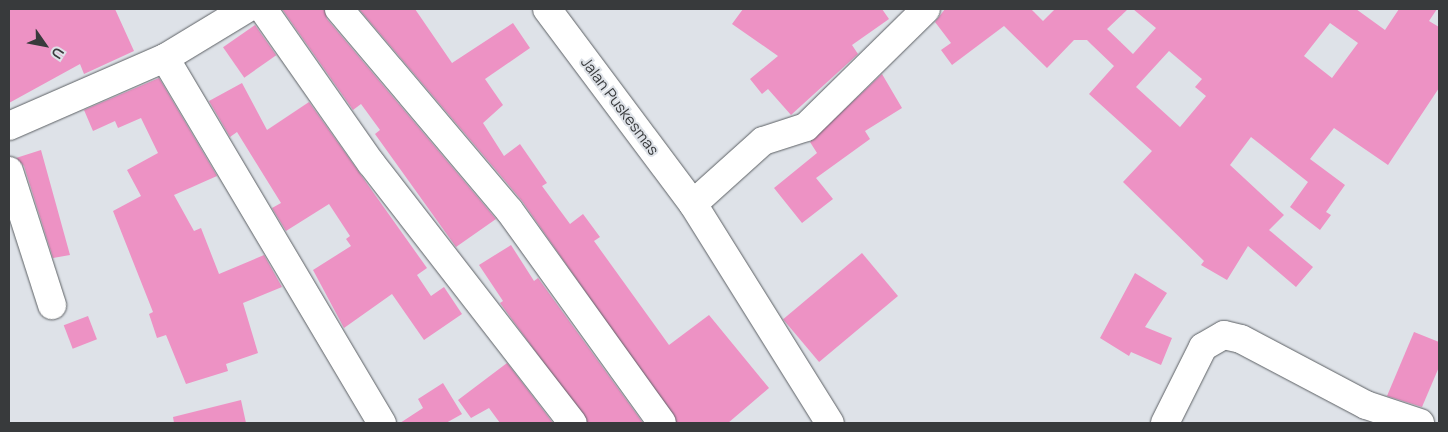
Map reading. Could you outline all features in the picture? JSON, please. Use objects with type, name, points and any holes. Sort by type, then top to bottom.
[{"type":"street","points":[[9,126],[166,58],[246,9]]},
{"type":"street","points":[[263,9],[371,164],[573,423]]},
{"type":"street","points":[[339,9],[509,210],[662,423]]},
{"type":"street","name":"Jalan Puskesmas","points":[[547,9],[693,204],[830,423]]},
{"type":"street","points":[[693,204],[763,141],[806,127],[926,9]]},
{"type":"street","points":[[166,58],[382,423]]},
{"type":"street","points":[[9,171],[52,305]]},
{"type":"street","points":[[1165,423],[1203,347],[1224,335],[1249,343],[1366,404],[1420,423]]},
{"type":"building","points":[[9,9],[115,9],[134,51],[84,74],[80,64],[9,103]]},
{"type":"building","points":[[282,9],[324,9],[327,19],[496,219],[456,247],[375,134],[380,130],[361,104],[353,110]]},
{"type":"building","points":[[359,9],[415,9],[452,63],[513,23],[530,48],[485,79],[503,105],[483,123],[504,156],[520,144],[547,183],[542,186],[570,224],[583,214],[600,237],[594,241],[669,345],[709,315],[769,388],[728,423],[677,423],[522,201]]},
{"type":"building","points":[[743,9],[882,9],[889,19],[852,45],[858,54],[791,115],[768,89],[762,94],[750,79],[778,56],[732,24]]},
{"type":"building","points":[[945,9],[1031,9],[1043,21],[1055,9],[1128,9],[1107,29],[1133,54],[1156,28],[1133,9],[1356,9],[1385,30],[1399,9],[1437,9],[1429,21],[1439,27],[1439,88],[1388,165],[1334,128],[1310,159],[1345,185],[1326,212],[1331,215],[1320,230],[1290,207],[1308,182],[1251,137],[1230,165],[1284,215],[1269,230],[1313,267],[1296,287],[1248,246],[1227,280],[1201,265],[1204,261],[1123,182],[1152,151],[1089,94],[1114,66],[1087,40],[1074,40],[1047,68],[1004,26],[952,65],[941,50],[951,43],[935,22]],"holes":[[[1330,23],[1358,43],[1332,78],[1304,56]],[[1169,51],[1202,79],[1195,87],[1206,96],[1180,127],[1136,87]]]},
{"type":"building","points":[[255,25],[276,55],[244,78],[223,47]]},
{"type":"building","points":[[882,74],[902,108],[865,131],[870,139],[816,178],[833,199],[802,223],[774,188],[817,153],[810,142]]},
{"type":"building","points":[[159,78],[217,176],[174,195],[194,231],[201,228],[219,274],[264,255],[282,287],[243,303],[258,353],[226,364],[228,371],[186,384],[166,335],[157,338],[149,314],[153,312],[113,211],[141,196],[127,170],[158,153],[141,118],[118,128],[115,121],[93,131],[84,110]]},
{"type":"building","points":[[242,83],[267,130],[309,102],[427,268],[417,275],[431,296],[444,287],[462,314],[424,340],[392,294],[344,328],[313,270],[351,246],[346,239],[350,236],[329,204],[286,231],[272,208],[281,203],[237,132],[230,137],[209,101]]},
{"type":"building","points":[[41,150],[70,255],[53,258],[24,166],[16,158]]},
{"type":"building","points":[[511,245],[534,281],[538,278],[643,423],[588,423],[500,303],[503,301],[479,265]]},
{"type":"building","points":[[862,253],[898,296],[819,362],[783,319]]},
{"type":"building","points":[[1135,273],[1167,293],[1145,327],[1172,338],[1161,365],[1131,352],[1129,356],[1100,338]]},
{"type":"building","points":[[88,316],[97,339],[73,349],[64,325]]},
{"type":"building","points":[[1414,332],[1439,342],[1439,367],[1422,407],[1387,396]]},
{"type":"building","points":[[507,363],[553,423],[500,423],[489,408],[471,418],[458,400]]},
{"type":"building","points":[[443,383],[462,414],[446,423],[400,423],[423,408],[418,399]]},
{"type":"building","points":[[241,400],[246,423],[174,423],[173,417]]}]
